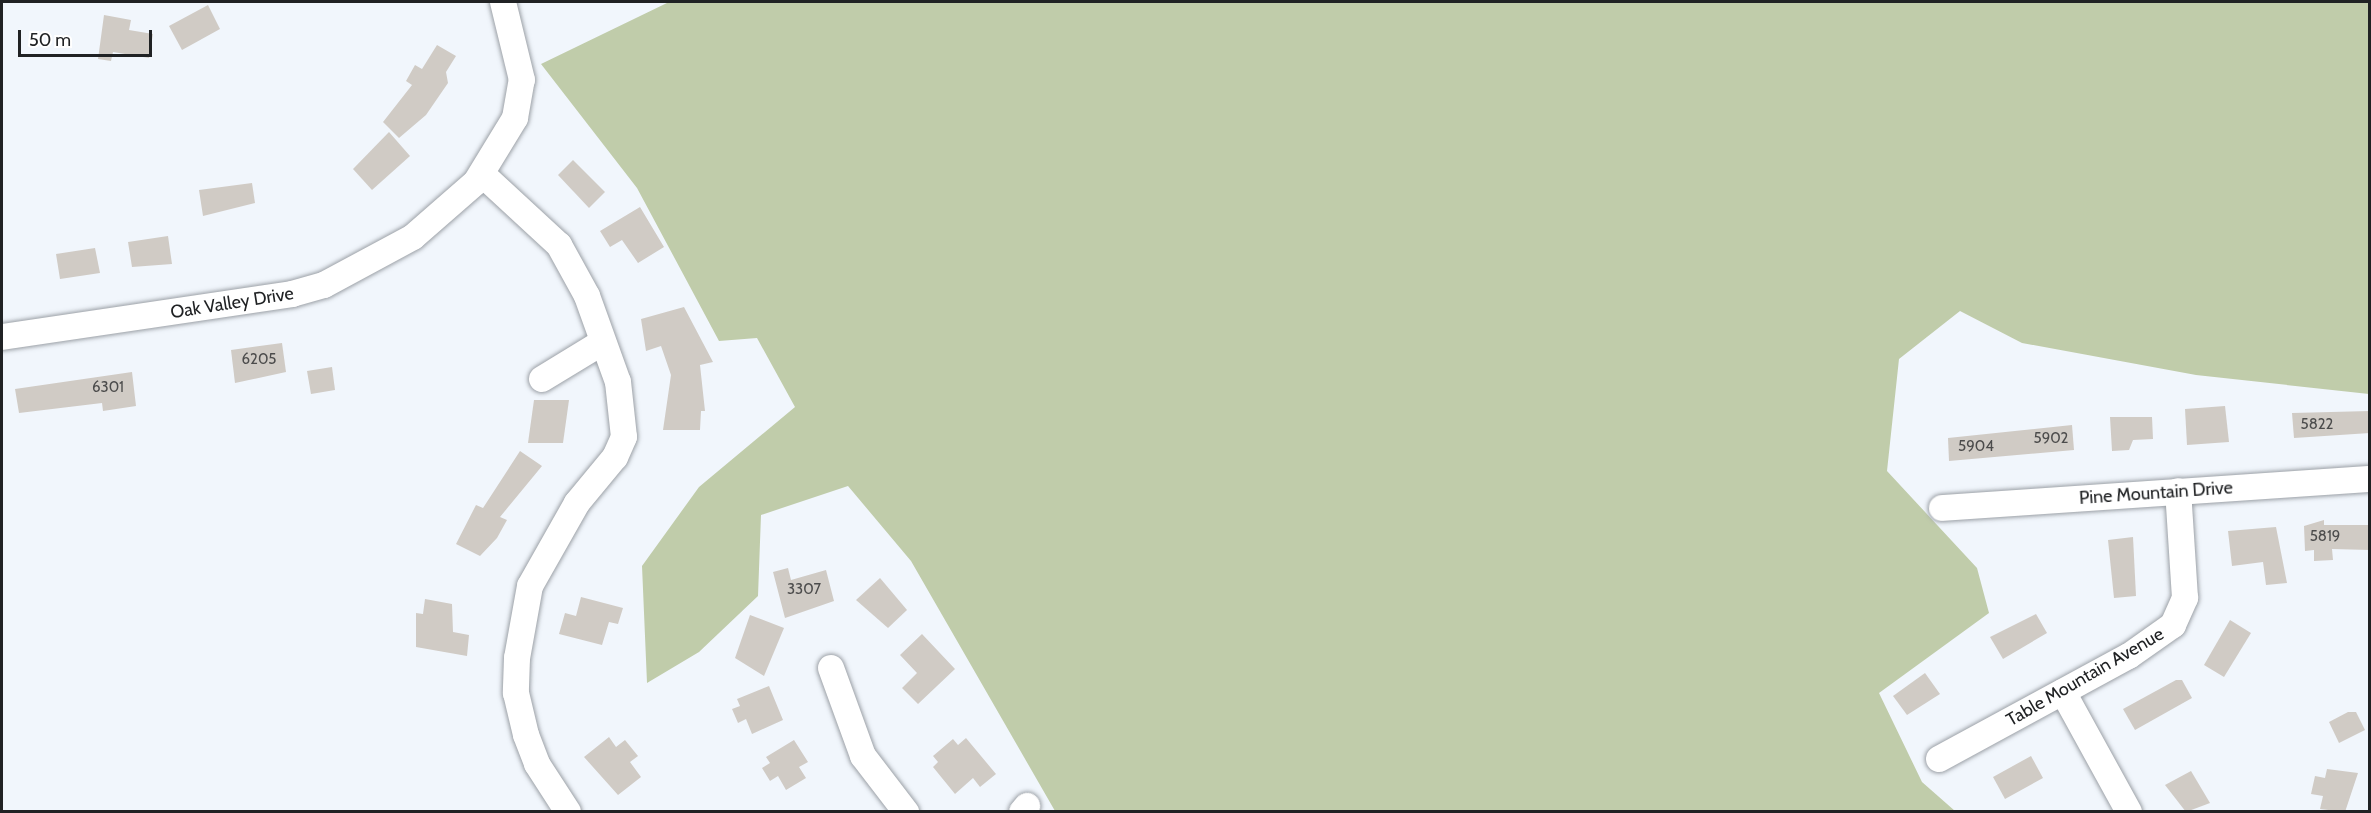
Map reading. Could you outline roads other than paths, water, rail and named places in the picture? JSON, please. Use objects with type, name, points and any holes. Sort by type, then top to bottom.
[{"type":"street","name":"Oak Valley Drive","points":[[2,337],[275,298],[324,285],[413,237],[455,204],[482,174],[508,134],[521,97],[507,13]]},
{"type":"street","points":[[482,174],[559,245],[586,296],[601,343],[618,382],[624,437],[615,457],[577,502],[530,586],[517,658],[516,693],[526,735],[537,764],[568,812]]},
{"type":"street","points":[[542,379],[601,343]]},
{"type":"street","name":"Pine Mountain Drive","points":[[1942,508],[2370,479]]},
{"type":"street","name":"Table Mountain Avenue","points":[[1940,759],[2063,692],[2173,625],[2185,598],[2178,491]]},
{"type":"street","points":[[831,669],[863,756],[906,812]]},
{"type":"street","points":[[2063,692],[2129,812]]}]
